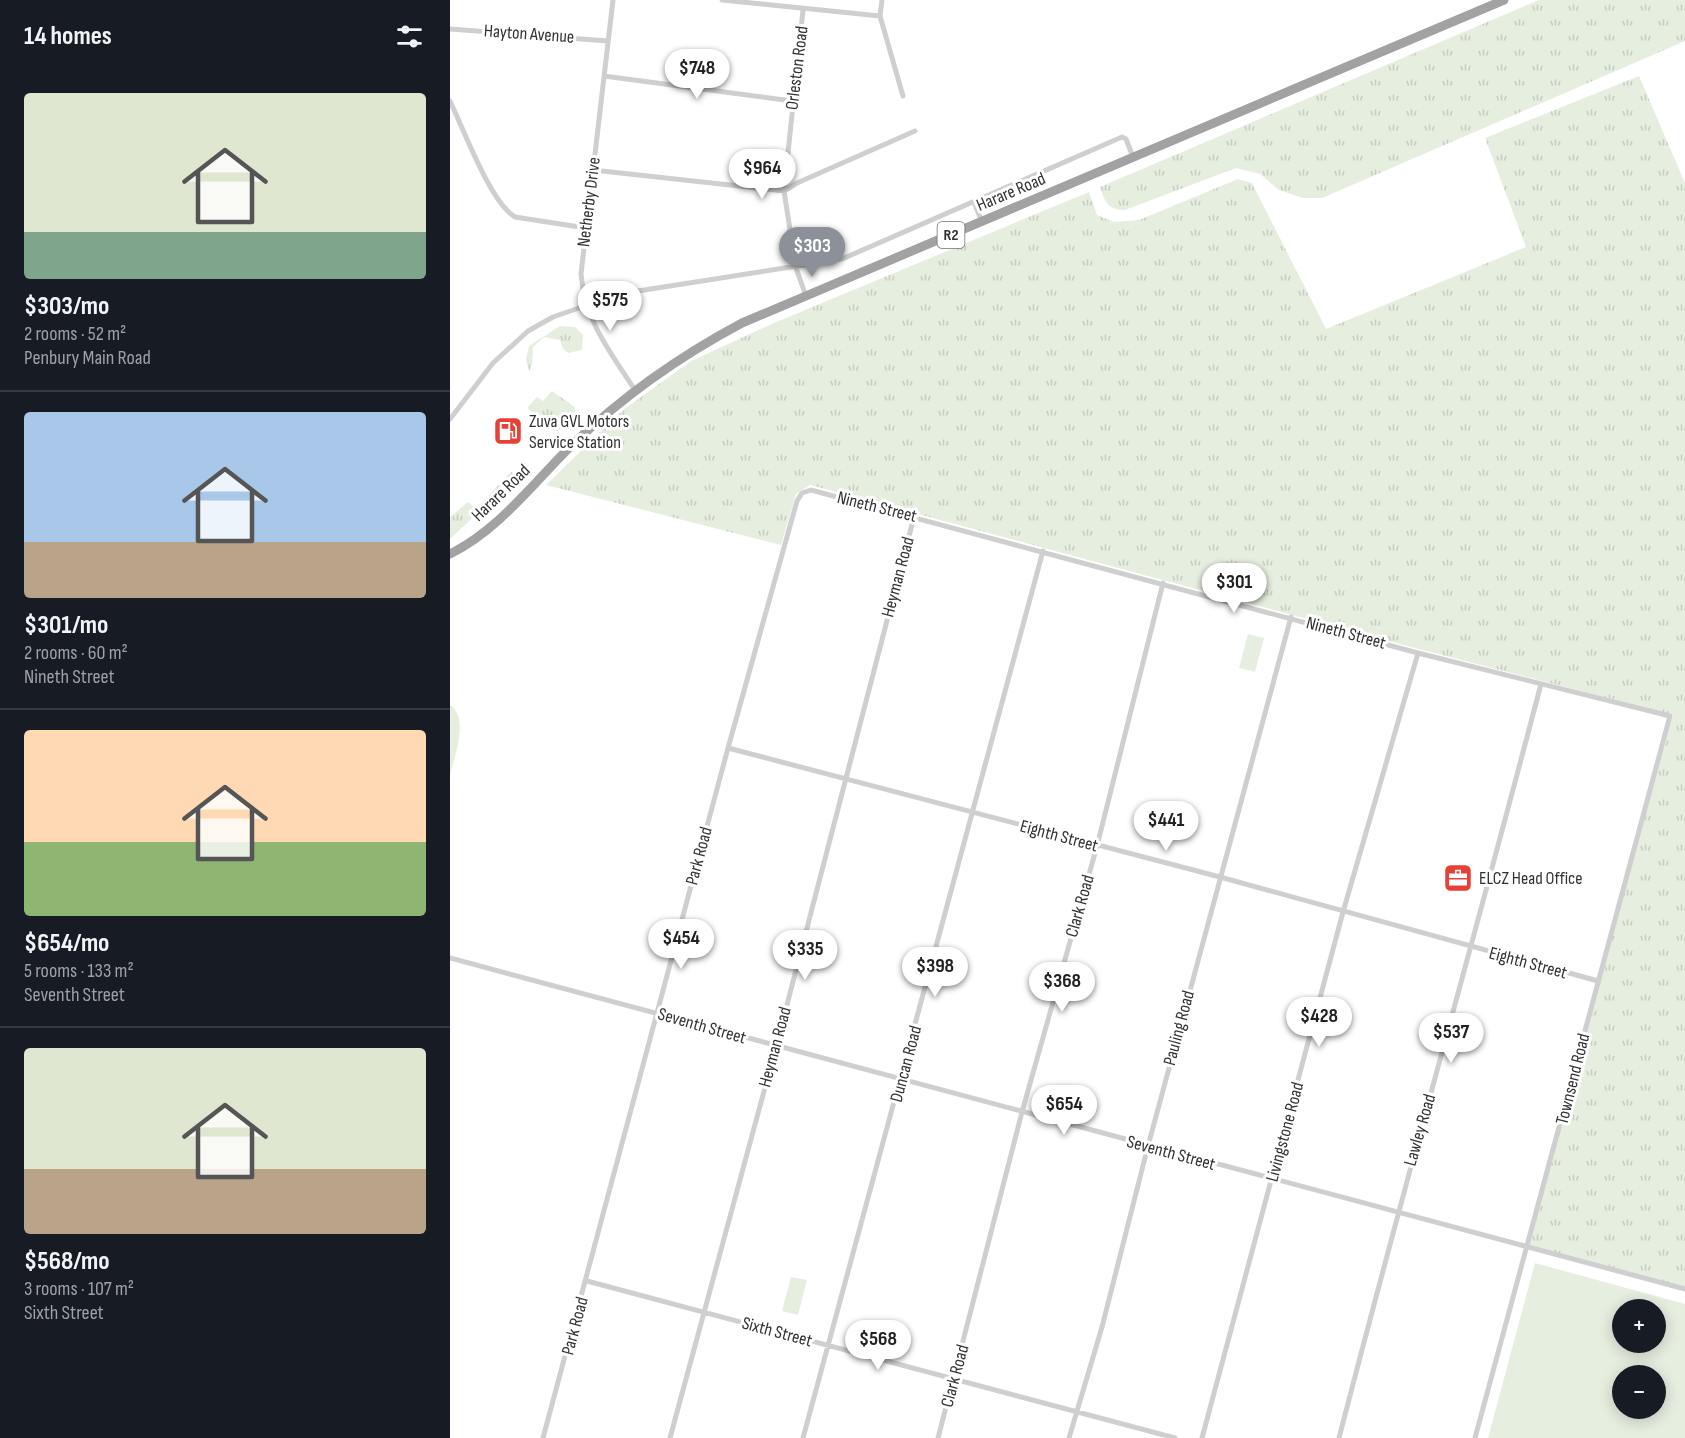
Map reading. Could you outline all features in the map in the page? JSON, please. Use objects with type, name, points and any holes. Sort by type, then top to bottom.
[{"type":"highway","name":"Harare Road","points":[[450,554],[484,533],[532,488],[572,445],[635,390],[700,346],[742,323],[1504,0]]},
{"type":"street","name":"Netherby Drive","points":[[613,0],[581,274],[585,304],[599,337],[635,390]]},
{"type":"street","points":[[722,0],[880,16]]},
{"type":"street","points":[[882,0],[880,16],[903,96]]},
{"type":"street","name":"Orleston Road","points":[[803,10],[784,191],[796,268],[806,296]]},
{"type":"street","name":"Hayton Avenue","points":[[450,29],[608,41]]},
{"type":"street","points":[[604,76],[792,101]]},
{"type":"street","points":[[450,101],[496,199],[509,214],[515,217],[586,228]]},
{"type":"street","points":[[593,170],[784,191],[796,183],[915,131]]},
{"type":"street","points":[[450,419],[493,363],[528,331],[553,316],[619,294],[842,259],[1122,138],[1126,139],[1133,158]]},
{"type":"street","points":[[974,202],[982,222]]},
{"type":"street","name":"Nineth Street","points":[[811,490],[1418,652],[1667,714],[1671,720]]},
{"type":"street","name":"Park Road","points":[[543,1438],[587,1281],[728,748],[797,501],[802,493],[811,490]]},
{"type":"street","name":"Heyman Road","points":[[670,1438],[776,1047],[914,516]]},
{"type":"street","name":"Duncan Road","points":[[803,1438],[902,1080],[971,812],[1043,551]]},
{"type":"street","name":"Clark Road","points":[[938,1438],[1022,1112],[1097,846],[1163,583]]},
{"type":"street","name":"Pauling Road","points":[[1069,1438],[1102,1327],[1148,1146],[1291,617]]},
{"type":"street","name":"Livingstone Road","points":[[1202,1438],[1343,912],[1418,652]]},
{"type":"street","name":"Lawley Road","points":[[1339,1438],[1397,1213],[1472,948],[1541,684]]},
{"type":"street","name":"Townsend Road","points":[[1475,1438],[1671,720]]},
{"type":"street","name":"Eighth Street","points":[[728,748],[1220,877],[1598,981]]},
{"type":"street","name":"Seventh Street","points":[[450,958],[1685,1289]]},
{"type":"street","name":"Sixth Street","points":[[587,1281],[1176,1438]]},
{"type":"green space","points":[[1539,0],[1685,0],[1685,41],[1322,198],[1303,198],[1279,190],[1260,174],[1236,168],[1125,210],[1111,207],[1104,197],[1100,187]]},
{"type":"green space","points":[[1639,76],[1685,183],[1685,1290],[1527,1247],[1673,715],[1407,646],[810,485],[796,494],[781,545],[546,485],[623,410],[691,361],[774,323],[1089,192],[1097,215],[1114,222],[1139,220],[1238,179],[1252,183],[1326,329],[1526,247],[1485,138]]},
{"type":"green space","points":[[560,326],[575,327],[583,335],[582,350],[568,353],[563,349],[560,340],[544,337],[533,347],[532,364],[529,371],[526,359],[529,346]]},
{"type":"green space","points":[[552,391],[575,407],[575,414],[558,431],[552,429],[527,408],[537,397],[543,401]]},
{"type":"green space","points":[[511,472],[517,476],[450,539],[450,517],[468,502],[476,509]]},
{"type":"green space","points":[[1248,634],[1264,638],[1255,672],[1239,668]]},
{"type":"green space","points":[[450,705],[456,711],[460,728],[450,775]]},
{"type":"green space","points":[[1535,1263],[1685,1304],[1685,1438],[1488,1438]]},
{"type":"green space","points":[[791,1277],[807,1280],[798,1315],[782,1311]]},
{"type":"place","name":"Zuva GVL Motors Service Station","points":[[508,431]]},
{"type":"place","name":"ELCZ Head Office","points":[[1458,878]]}]
